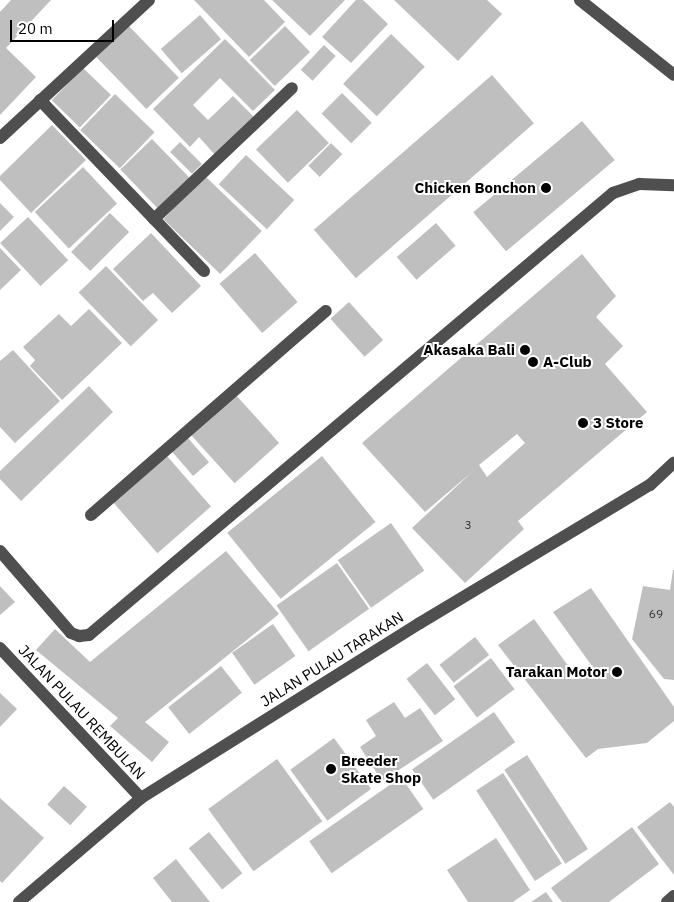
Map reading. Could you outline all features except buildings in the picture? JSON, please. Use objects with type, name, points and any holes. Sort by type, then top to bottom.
[{"type":"street","points":[[0,138],[149,0]]},
{"type":"street","points":[[580,0],[674,75]]},
{"type":"street","points":[[154,219],[292,88]]},
{"type":"street","points":[[40,100],[204,271]]},
{"type":"street","points":[[0,551],[71,633],[79,636],[89,635],[613,193],[638,184],[674,185]]},
{"type":"street","points":[[91,515],[326,311]]},
{"type":"street","name":"JALAN PULAU TARAKAN","points":[[20,902],[141,798],[420,623],[650,485],[674,462]]},
{"type":"street","name":"JALAN PULAU REMBULAN","points":[[0,648],[141,798]]},
{"type":"street","points":[[667,902],[674,896]]},
{"type":"place","name":"Chicken Bonchon","points":[[546,188]]},
{"type":"place","name":"Akasaka Bali","points":[[525,350]]},
{"type":"place","name":"A-Club","points":[[533,362]]},
{"type":"place","name":"3 Store","points":[[583,423]]},
{"type":"place","name":"Tarakan Motor","points":[[617,672]]},
{"type":"place","name":"Breeder Skate Shop","points":[[331,769]]}]
